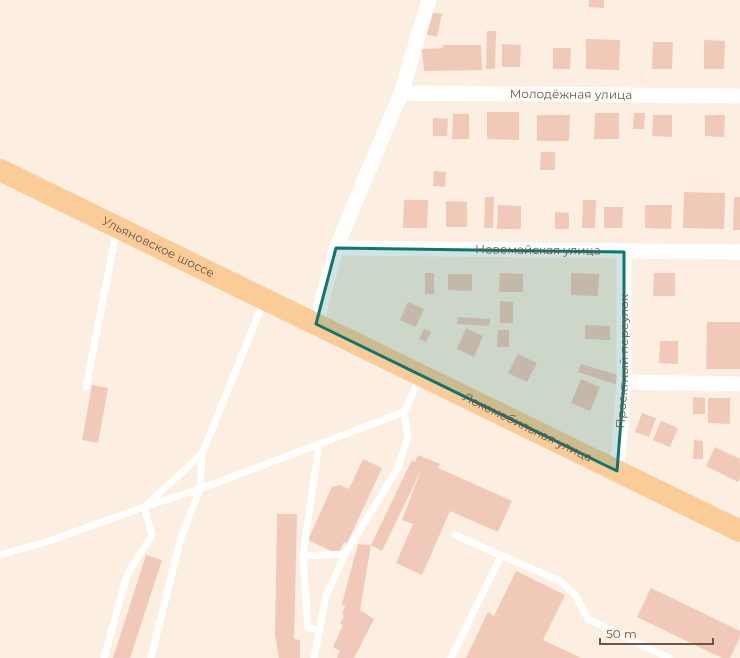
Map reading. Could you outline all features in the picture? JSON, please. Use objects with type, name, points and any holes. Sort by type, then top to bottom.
[{"type":"main road","name":"Ульяновское шоссе","points":[[0,170],[316,324]]},
{"type":"main road","name":"Локомобильная улица","points":[[316,324],[740,531]]},
{"type":"street","points":[[316,324],[336,248],[401,93],[429,0]]},
{"type":"street","name":"Молодёжная улица","points":[[401,93],[740,96]]},
{"type":"street","name":"Новомайская улица","points":[[336,248],[740,252]]},
{"type":"street","name":"Проектный переулок","points":[[617,471],[624,382],[624,252]]},
{"type":"street","points":[[624,382],[740,384]]},
{"type":"lane","points":[[86,387],[117,227]]},
{"type":"lane","points":[[151,658],[182,538],[200,489],[202,454],[265,299]]},
{"type":"lane","points":[[314,658],[326,596],[345,554],[398,468],[408,437],[404,412],[421,375]]},
{"type":"lane","points":[[0,555],[49,541],[144,507],[200,489],[404,412]]},
{"type":"lane","points":[[319,444],[303,556],[308,627],[319,631]]},
{"type":"lane","points":[[144,507],[202,454]]},
{"type":"lane","points":[[104,658],[127,575],[152,535],[144,507]]},
{"type":"lane","points":[[455,535],[560,582],[576,596],[588,619],[669,658]]},
{"type":"lane","points":[[303,556],[345,554]]},
{"type":"lane","points":[[451,658],[501,556]]},
{"type":"highlighted area","points":[[336,248],[624,252],[624,382],[617,471],[316,324]]},
{"type":"building","points":[[589,0],[604,0],[604,8],[589,7]]},
{"type":"building","points":[[429,12],[442,14],[437,37],[425,34]]},
{"type":"building","points":[[487,31],[496,31],[495,69],[486,69]]},
{"type":"building","points":[[586,39],[620,40],[619,70],[586,69]]},
{"type":"building","points":[[704,40],[725,41],[724,69],[704,69]]},
{"type":"building","points":[[653,42],[673,42],[672,69],[652,69]]},
{"type":"building","points":[[502,44],[521,45],[520,67],[502,67]]},
{"type":"building","points":[[443,45],[481,45],[482,70],[424,71],[422,49],[443,48]]},
{"type":"building","points":[[553,48],[571,48],[570,69],[553,69]]},
{"type":"building","points":[[487,112],[519,112],[519,140],[487,139]]},
{"type":"building","points":[[595,113],[619,113],[619,139],[594,139]]},
{"type":"building","points":[[634,113],[645,113],[644,129],[633,129]]},
{"type":"building","points":[[453,114],[469,114],[469,139],[452,139]]},
{"type":"building","points":[[537,115],[570,115],[569,141],[537,141]]},
{"type":"building","points":[[653,115],[672,115],[672,137],[652,136]]},
{"type":"building","points":[[705,115],[725,115],[724,137],[705,136]]},
{"type":"building","points":[[433,118],[448,119],[447,136],[433,136]]},
{"type":"building","points":[[541,152],[555,152],[555,170],[540,170]]},
{"type":"building","points":[[434,171],[446,172],[445,187],[433,186]]},
{"type":"building","points":[[684,192],[725,193],[724,229],[683,228]]},
{"type":"building","points":[[485,197],[494,197],[493,228],[484,228]]},
{"type":"building","points":[[734,197],[740,197],[740,230],[733,230]]},
{"type":"building","points":[[404,200],[428,200],[427,228],[403,228]]},
{"type":"building","points":[[583,200],[596,200],[595,228],[582,228]]},
{"type":"building","points":[[446,201],[467,202],[467,227],[446,227]]},
{"type":"building","points":[[498,205],[521,206],[521,229],[497,229]]},
{"type":"building","points":[[645,205],[672,205],[671,229],[645,228]]},
{"type":"building","points":[[604,207],[623,207],[622,228],[604,228]]},
{"type":"building","points":[[555,212],[569,213],[569,229],[555,229]]},
{"type":"building","points":[[425,273],[434,273],[434,294],[425,294]]},
{"type":"building","points":[[500,273],[523,274],[523,292],[499,292]]},
{"type":"building","points":[[571,273],[599,274],[598,296],[571,295]]},
{"type":"building","points":[[654,273],[675,273],[675,296],[653,296]]},
{"type":"building","points":[[448,274],[472,274],[472,291],[448,290]]},
{"type":"building","points":[[500,301],[513,302],[513,323],[500,323]]},
{"type":"building","points":[[408,302],[424,309],[416,327],[400,320]]},
{"type":"building","points":[[458,317],[490,319],[489,326],[457,324]]},
{"type":"building","points":[[707,322],[740,322],[740,369],[706,369]]},
{"type":"building","points":[[585,325],[610,326],[610,340],[585,339]]},
{"type":"building","points":[[466,328],[483,336],[474,357],[457,349]]},
{"type":"building","points":[[424,329],[431,332],[426,342],[419,339]]},
{"type":"building","points":[[498,330],[509,330],[509,347],[497,347]]},
{"type":"building","points":[[660,341],[678,341],[678,364],[659,363]]},
{"type":"building","points":[[518,354],[537,363],[527,382],[508,373]]},
{"type":"building","points":[[581,364],[621,376],[618,385],[578,372]]},
{"type":"building","points":[[581,379],[600,387],[590,411],[571,403]]},
{"type":"building","points":[[92,385],[108,388],[98,443],[82,440]]},
{"type":"building","points":[[693,397],[705,398],[705,414],[693,414]]},
{"type":"building","points":[[708,398],[730,398],[730,424],[708,423]]},
{"type":"building","points":[[642,413],[656,418],[649,437],[635,432]]},
{"type":"building","points":[[661,421],[678,428],[670,447],[653,440]]},
{"type":"building","points":[[694,440],[703,441],[703,459],[693,459]]},
{"type":"building","points":[[715,447],[740,459],[740,478],[738,482],[706,466]]},
{"type":"building","points":[[418,455],[440,464],[438,468],[512,501],[498,532],[450,511],[422,575],[396,563],[413,524],[402,520],[422,468],[382,551],[371,545],[412,460],[415,462]]},
{"type":"building","points":[[363,459],[382,468],[347,543],[344,542],[338,554],[308,540],[332,487],[340,485],[349,489]]},
{"type":"building","points":[[277,514],[297,514],[294,639],[300,640],[300,658],[279,658],[275,635]]},
{"type":"building","points":[[358,544],[371,545],[360,610],[374,619],[354,658],[337,658],[340,651],[333,647],[343,625],[340,624],[344,616],[342,614],[345,606],[342,604]]},
{"type":"building","points":[[146,555],[162,560],[130,658],[113,658]]},
{"type":"building","points":[[516,571],[565,595],[543,640],[581,658],[466,658],[488,612],[494,616]]},
{"type":"building","points":[[651,588],[740,631],[740,637],[730,658],[722,658],[637,617]]}]
